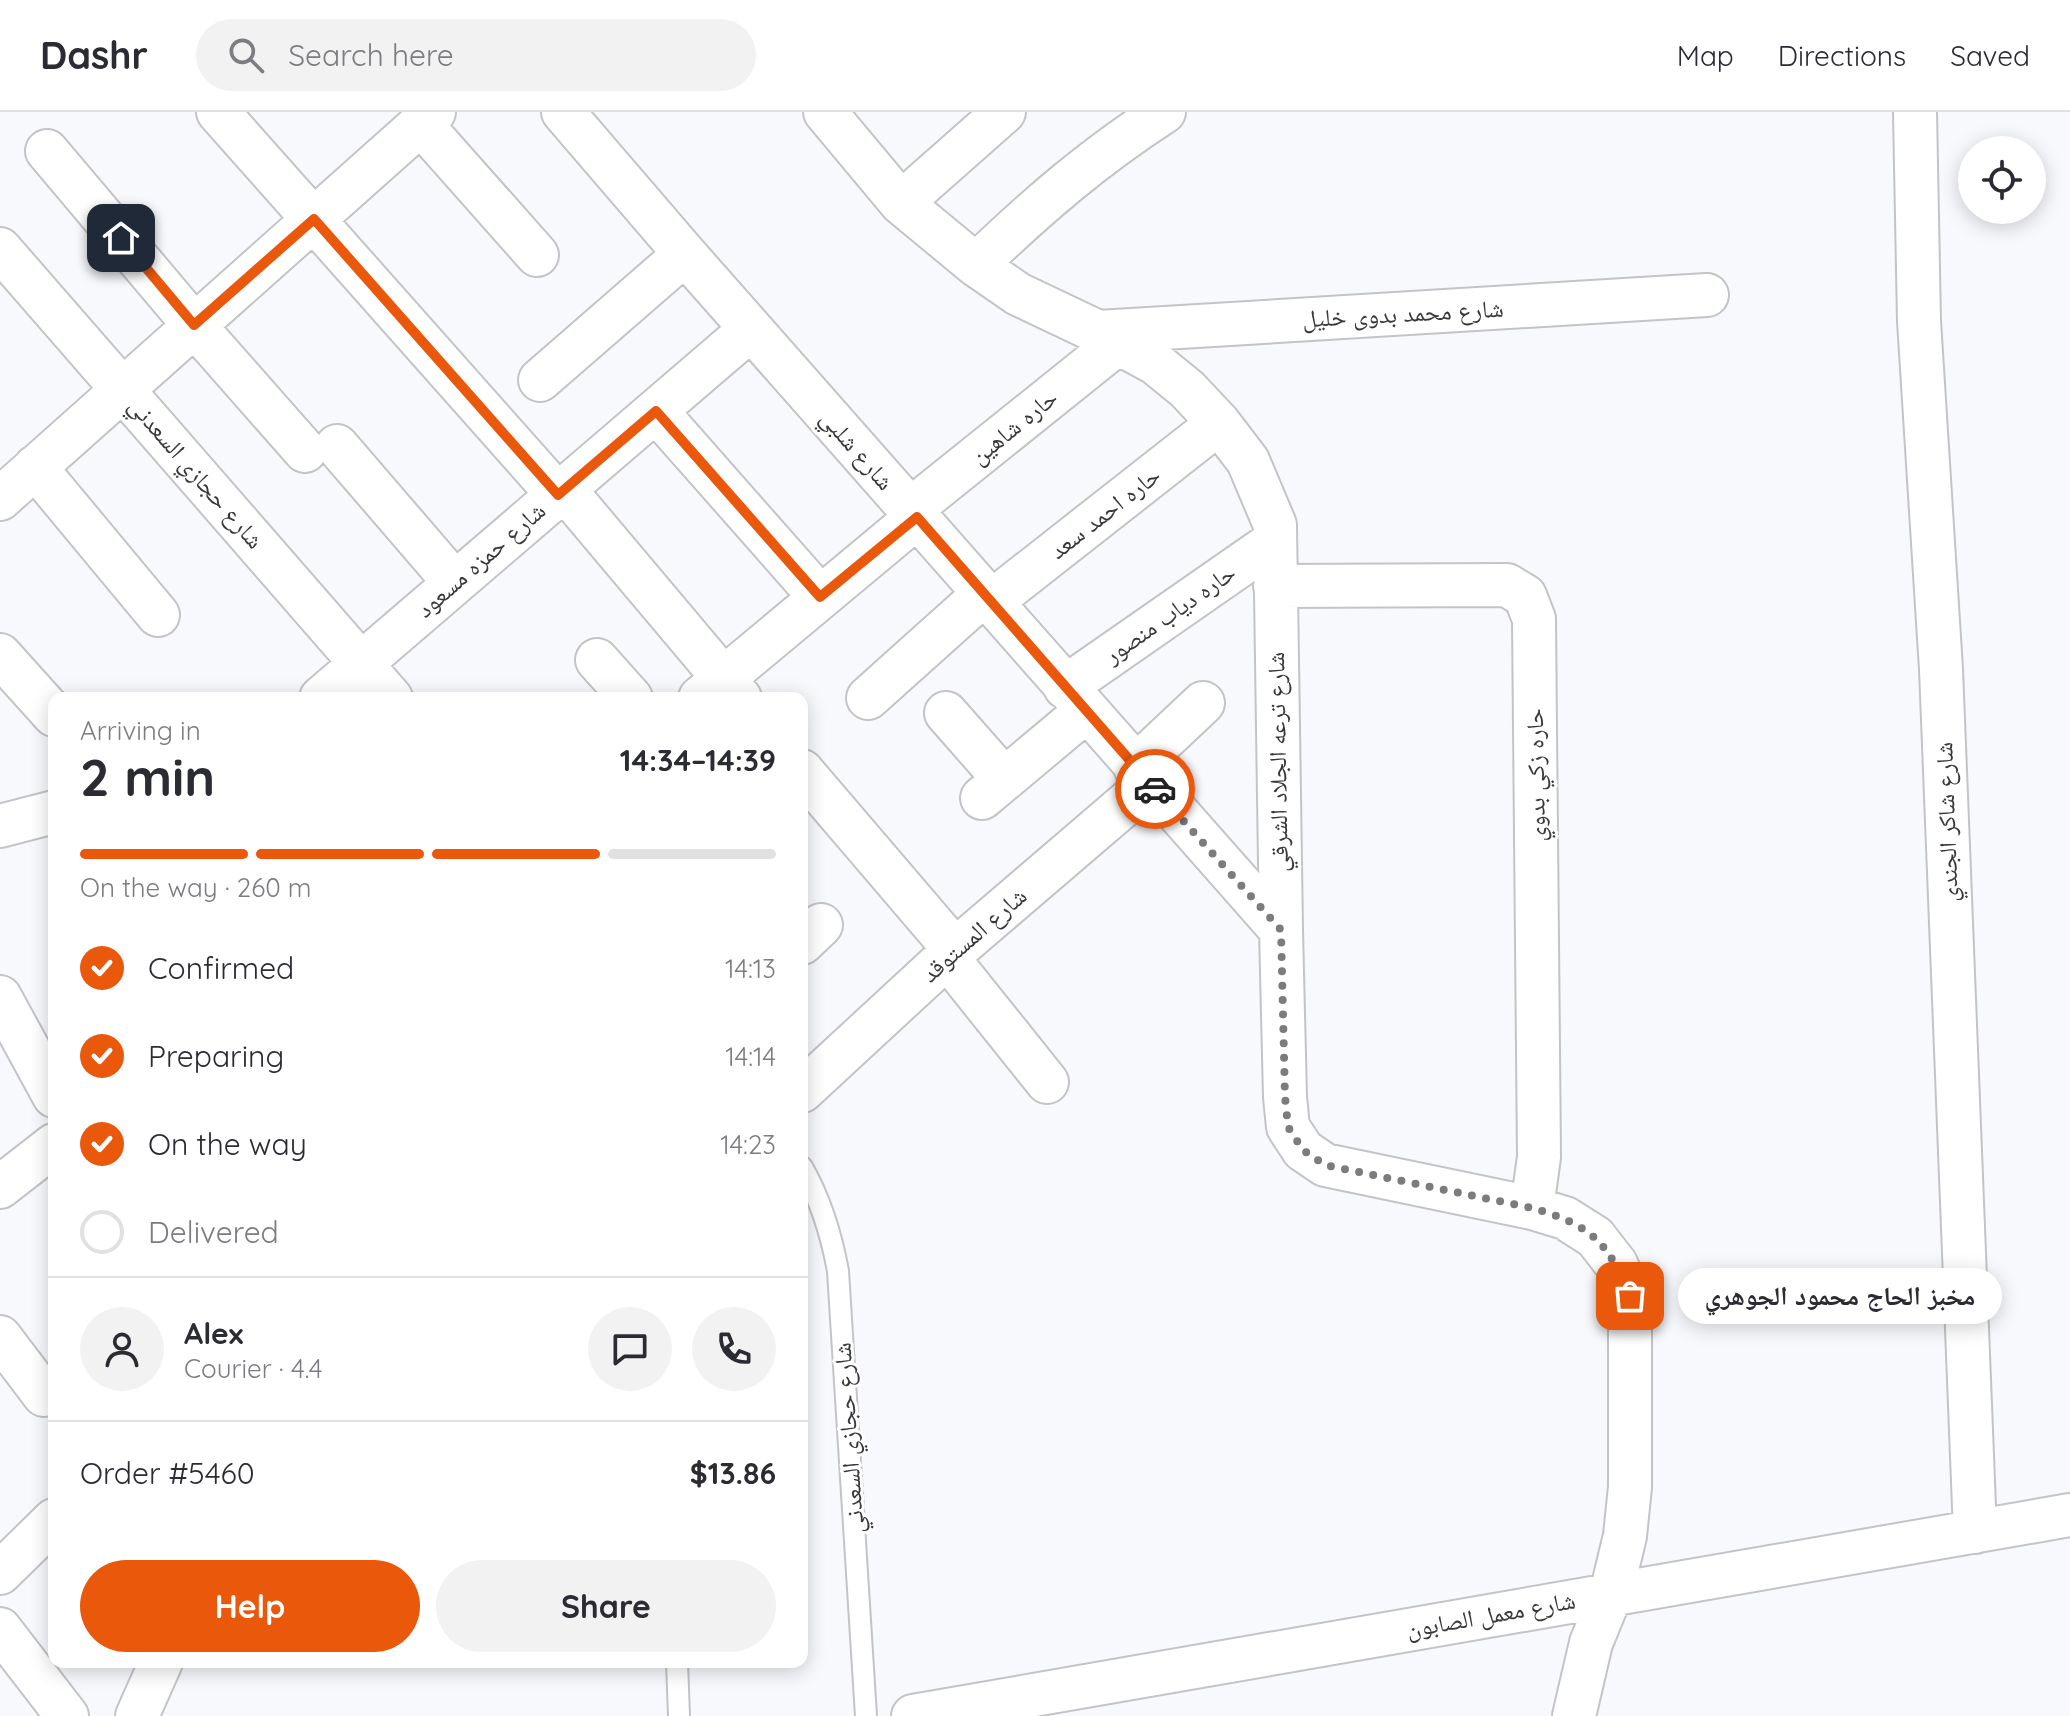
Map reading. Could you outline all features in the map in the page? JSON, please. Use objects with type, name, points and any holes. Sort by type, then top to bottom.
[{"type":"street","points":[[218,112],[561,492],[721,691]]},
{"type":"street","name":"شارع شلبي","points":[[563,112],[1281,930]]},
{"type":"street","name":"شارع ترعه الجلاد الشرقي","points":[[825,112],[901,203],[976,265],[1018,294],[1155,363],[1187,389],[1219,423],[1248,461],[1275,525],[1281,930],[1288,1127],[1303,1150],[1325,1165],[1532,1208],[1565,1218],[1595,1237],[1616,1264],[1630,1296],[1630,1487],[1625,1536],[1611,1594],[1591,1643],[1574,1716]]},
{"type":"street","points":[[901,203],[1004,112]]},
{"type":"street","points":[[976,265],[1072,177],[1164,112]]},
{"type":"street","name":"شارع شاكر الجندي","points":[[1915,112],[1919,321],[1941,669],[1975,1532]]},
{"type":"street","points":[[0,499],[430,115],[537,255]]},
{"type":"street","points":[[47,151],[194,325],[455,583]]},
{"type":"street","name":"شارع حجازي السعدني","points":[[0,249],[386,692]]},
{"type":"street","points":[[540,380],[685,254]]},
{"type":"street","name":"شارع محمد بدوى خليل","points":[[1108,338],[1707,295]]},
{"type":"street","name":"شارع حمزه مسعود","points":[[328,692],[751,329]]},
{"type":"street","name":"حاره شاهين","points":[[721,691],[820,597],[1108,338]]},
{"type":"street","points":[[656,411],[820,597]]},
{"type":"street","name":"حاره احمد سعد","points":[[868,698],[988,598],[1219,423]]},
{"type":"street","points":[[35,467],[158,615]]},
{"type":"street","name":"حاره دياب منصور","points":[[946,713],[993,789],[1076,699],[1275,541]]},
{"type":"street","name":"حاره زكي بدوي","points":[[1275,586],[1507,585],[1525,596],[1534,619],[1539,1157],[1532,1208]]},
{"type":"street","points":[[0,655],[48,708]]},
{"type":"street","points":[[597,660],[626,692]]},
{"type":"street","name":"شارع المستوقد","points":[[808,1085],[1142,775],[1203,703]]},
{"type":"street","points":[[808,778],[951,954],[1047,1082]]},
{"type":"street","points":[[0,826],[48,814]]},
{"type":"street","points":[[0,997],[48,1085]]},
{"type":"street","points":[[0,1187],[48,1150]]},
{"type":"street","points":[[0,1337],[44,1395]]},
{"type":"street","name":"شارع معمل الصابون","points":[[917,1716],[2070,1515]]},
{"type":"street","points":[[0,1573],[48,1526]]},
{"type":"street","points":[[0,1629],[67,1716]]},
{"type":"street","points":[[137,1716],[158,1668]]},
{"type":"lane","name":"شارع حجازي السعدني","points":[[808,1177],[830,1230],[838,1271],[866,1716]]},
{"type":"lane","points":[[677,1668],[679,1716]]},
{"type":"way so far","points":[[1155,789],[1281,930],[1288,1127],[1303,1150],[1325,1165],[1532,1208],[1565,1218],[1595,1237],[1616,1264],[1630,1296]]},
{"type":"place","name":"مخبز الحاج محمود الجوهري","points":[[1630,1296]]},
{"type":"route","points":[[121,238],[194,325],[314,219],[558,495],[656,411],[820,597],[917,517],[1155,789]]}]
